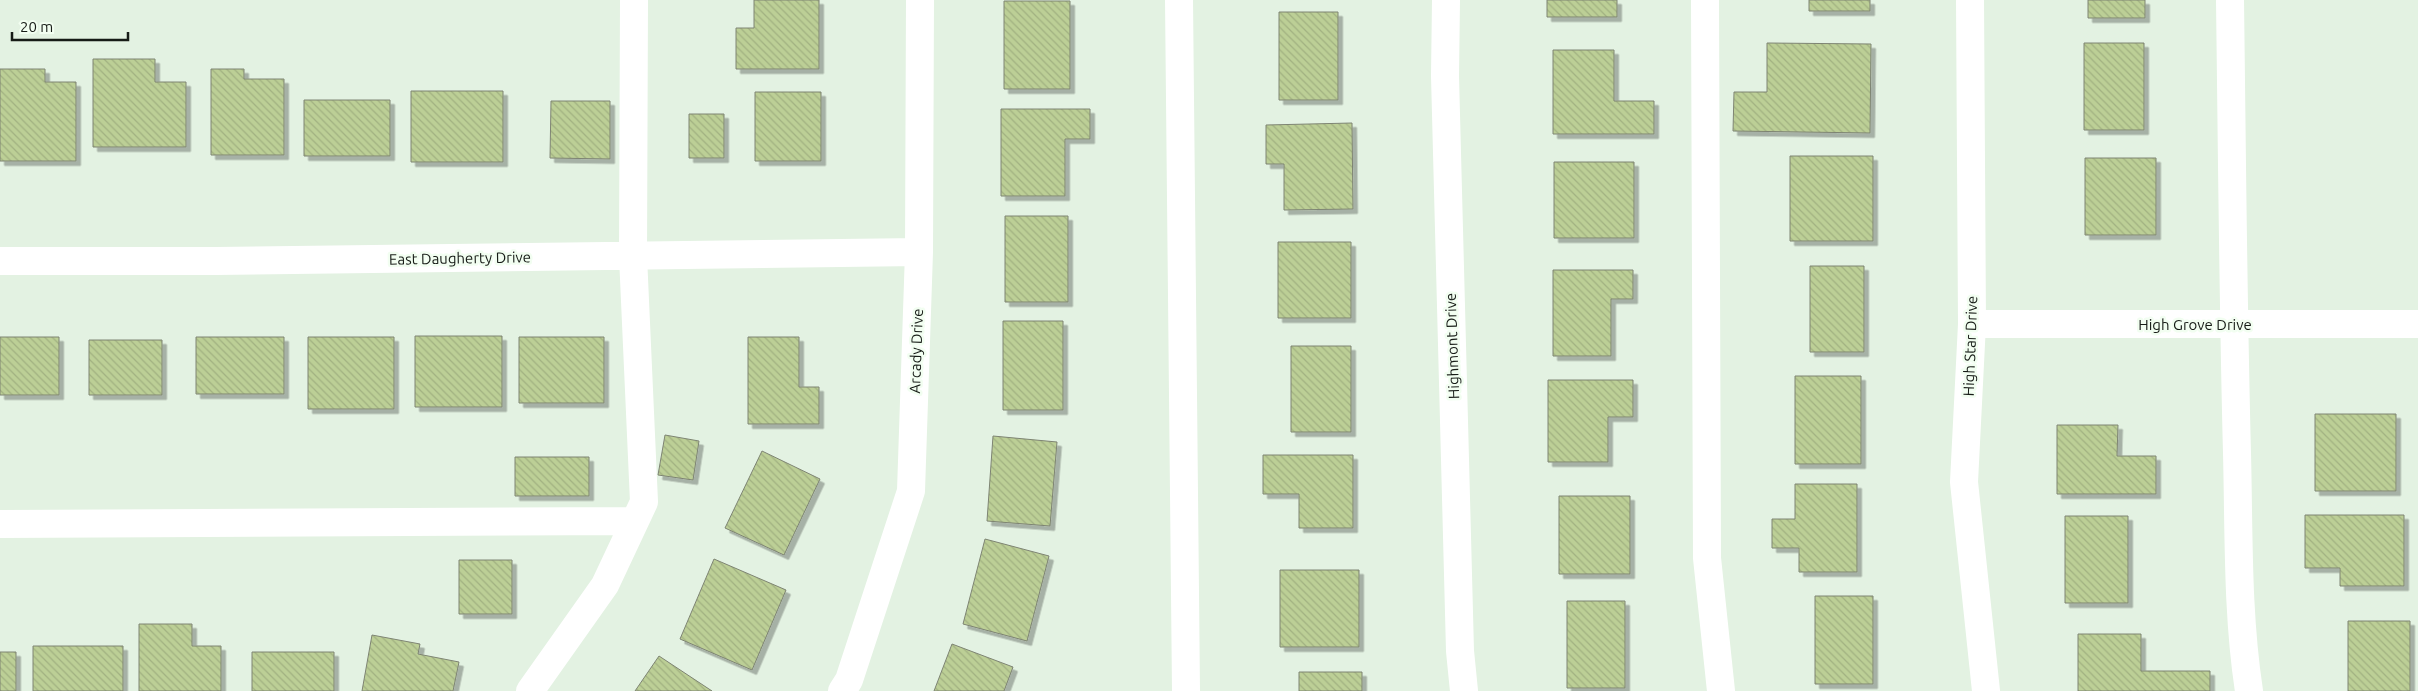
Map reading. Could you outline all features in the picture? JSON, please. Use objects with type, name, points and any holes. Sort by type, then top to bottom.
[{"type":"street","points":[[530,691],[605,585],[644,502],[633,256],[634,0]]},
{"type":"street","name":"Arcady Drive","points":[[842,691],[849,680],[912,492],[919,252],[920,0]]},
{"type":"street","points":[[1179,0],[1186,691]]},
{"type":"street","name":"Highmont Drive","points":[[1446,0],[1447,155],[1460,651],[1464,691]]},
{"type":"street","points":[[1705,0],[1707,558],[1721,691]]},
{"type":"street","name":"High Star Drive","points":[[1970,0],[1972,324],[1964,482],[1986,691]]},
{"type":"street","points":[[2230,0],[2234,324],[2241,598],[2244,661],[2249,691]]},
{"type":"street","name":"East Daugherty Drive","points":[[0,261],[216,261],[919,252]]},
{"type":"street","name":"High Grove Drive","points":[[1972,324],[2418,324]]},
{"type":"street","points":[[0,524],[635,521]]},
{"type":"building","points":[[754,0],[819,0],[819,69],[736,69],[736,28],[754,28]]},
{"type":"building","points":[[1547,0],[1617,0],[1617,17],[1547,17]]},
{"type":"building","points":[[1809,0],[1870,0],[1870,11],[1809,11]]},
{"type":"building","points":[[2088,0],[2145,0],[2145,18],[2088,18]]},
{"type":"building","points":[[1004,1],[1070,1],[1070,89],[1004,89]]},
{"type":"building","points":[[1279,12],[1338,12],[1338,100],[1279,100]]},
{"type":"building","points":[[1767,43],[1871,44],[1870,133],[1733,131],[1734,92],[1767,92]]},
{"type":"building","points":[[2084,43],[2144,43],[2144,130],[2084,130]]},
{"type":"building","points":[[1553,50],[1614,50],[1614,101],[1654,101],[1654,134],[1553,134]]},
{"type":"building","points":[[93,59],[155,59],[155,82],[186,82],[186,147],[93,147]]},
{"type":"building","points":[[0,69],[45,69],[45,82],[76,82],[76,161],[0,161]]},
{"type":"building","points":[[211,69],[244,69],[244,79],[284,79],[284,155],[211,155]]},
{"type":"building","points":[[411,91],[503,91],[503,162],[411,162]]},
{"type":"building","points":[[755,92],[821,92],[821,161],[755,161]]},
{"type":"building","points":[[304,100],[390,100],[390,156],[304,156]]},
{"type":"building","points":[[551,101],[610,101],[610,159],[550,158]]},
{"type":"building","points":[[1001,109],[1090,109],[1090,139],[1065,139],[1065,196],[1001,196]]},
{"type":"building","points":[[689,114],[724,114],[724,158],[689,158]]},
{"type":"building","points":[[1352,123],[1353,209],[1284,210],[1284,164],[1266,164],[1266,125]]},
{"type":"building","points":[[1790,156],[1873,156],[1873,241],[1790,241]]},
{"type":"building","points":[[2085,158],[2156,158],[2156,235],[2085,235]]},
{"type":"building","points":[[1554,162],[1634,162],[1634,238],[1554,238]]},
{"type":"building","points":[[1005,216],[1068,216],[1068,302],[1005,302]]},
{"type":"building","points":[[1278,242],[1351,242],[1351,318],[1278,318]]},
{"type":"building","points":[[1810,266],[1864,266],[1864,352],[1810,352]]},
{"type":"building","points":[[1553,270],[1633,270],[1633,299],[1611,299],[1611,356],[1553,356]]},
{"type":"building","points":[[1003,321],[1063,321],[1063,410],[1003,410]]},
{"type":"building","points":[[415,336],[502,336],[502,407],[415,407]]},
{"type":"building","points":[[0,337],[59,337],[59,395],[0,395]]},
{"type":"building","points":[[196,337],[284,337],[284,394],[196,394]]},
{"type":"building","points":[[308,337],[394,337],[394,409],[308,409]]},
{"type":"building","points":[[519,337],[604,337],[604,403],[519,403]]},
{"type":"building","points":[[748,337],[799,337],[799,387],[819,387],[819,424],[748,424]]},
{"type":"building","points":[[89,340],[162,340],[162,395],[89,395]]},
{"type":"building","points":[[1291,346],[1351,346],[1351,432],[1291,432]]},
{"type":"building","points":[[1795,376],[1861,376],[1861,464],[1795,464]]},
{"type":"building","points":[[1548,380],[1633,380],[1633,417],[1608,417],[1608,462],[1548,462]]},
{"type":"building","points":[[2315,414],[2396,414],[2396,491],[2315,491]]},
{"type":"building","points":[[2057,425],[2118,425],[2117,456],[2156,456],[2156,494],[2057,494]]},
{"type":"building","points":[[665,435],[699,441],[693,480],[658,475]]},
{"type":"building","points":[[993,436],[1057,442],[1050,526],[987,521]]},
{"type":"building","points":[[762,451],[820,479],[784,555],[725,528]]},
{"type":"building","points":[[1263,455],[1353,455],[1353,528],[1299,528],[1299,494],[1263,494]]},
{"type":"building","points":[[515,457],[589,457],[589,496],[515,496]]},
{"type":"building","points":[[1795,484],[1857,484],[1857,572],[1799,572],[1799,548],[1772,548],[1772,519],[1795,519]]},
{"type":"building","points":[[1559,496],[1630,496],[1630,574],[1559,574]]},
{"type":"building","points":[[2305,515],[2404,515],[2404,586],[2340,586],[2340,568],[2305,568]]},
{"type":"building","points":[[2065,516],[2128,516],[2128,603],[2065,603]]},
{"type":"building","points":[[985,539],[1049,556],[1027,641],[963,624]]},
{"type":"building","points":[[714,559],[786,590],[752,670],[680,639]]},
{"type":"building","points":[[459,560],[512,560],[512,614],[459,614]]},
{"type":"building","points":[[1280,570],[1359,570],[1359,647],[1280,647]]},
{"type":"building","points":[[1815,596],[1873,596],[1873,684],[1815,684]]},
{"type":"building","points":[[1567,601],[1625,601],[1625,688],[1567,688]]},
{"type":"building","points":[[2348,621],[2410,621],[2410,691],[2348,691]]},
{"type":"building","points":[[139,624],[192,624],[192,646],[221,646],[221,691],[139,691]]},
{"type":"building","points":[[2078,634],[2141,634],[2141,671],[2210,671],[2210,691],[2078,691]]},
{"type":"building","points":[[372,635],[420,644],[418,654],[459,662],[453,691],[362,691]]},
{"type":"building","points":[[952,644],[1013,667],[1004,691],[934,691]]},
{"type":"building","points":[[33,646],[123,646],[123,691],[33,691]]},
{"type":"building","points":[[0,652],[16,652],[16,691],[0,691]]},
{"type":"building","points":[[252,652],[334,652],[334,691],[252,691]]},
{"type":"building","points":[[659,656],[712,691],[635,691]]},
{"type":"building","points":[[1299,672],[1362,672],[1362,691],[1299,691]]}]
